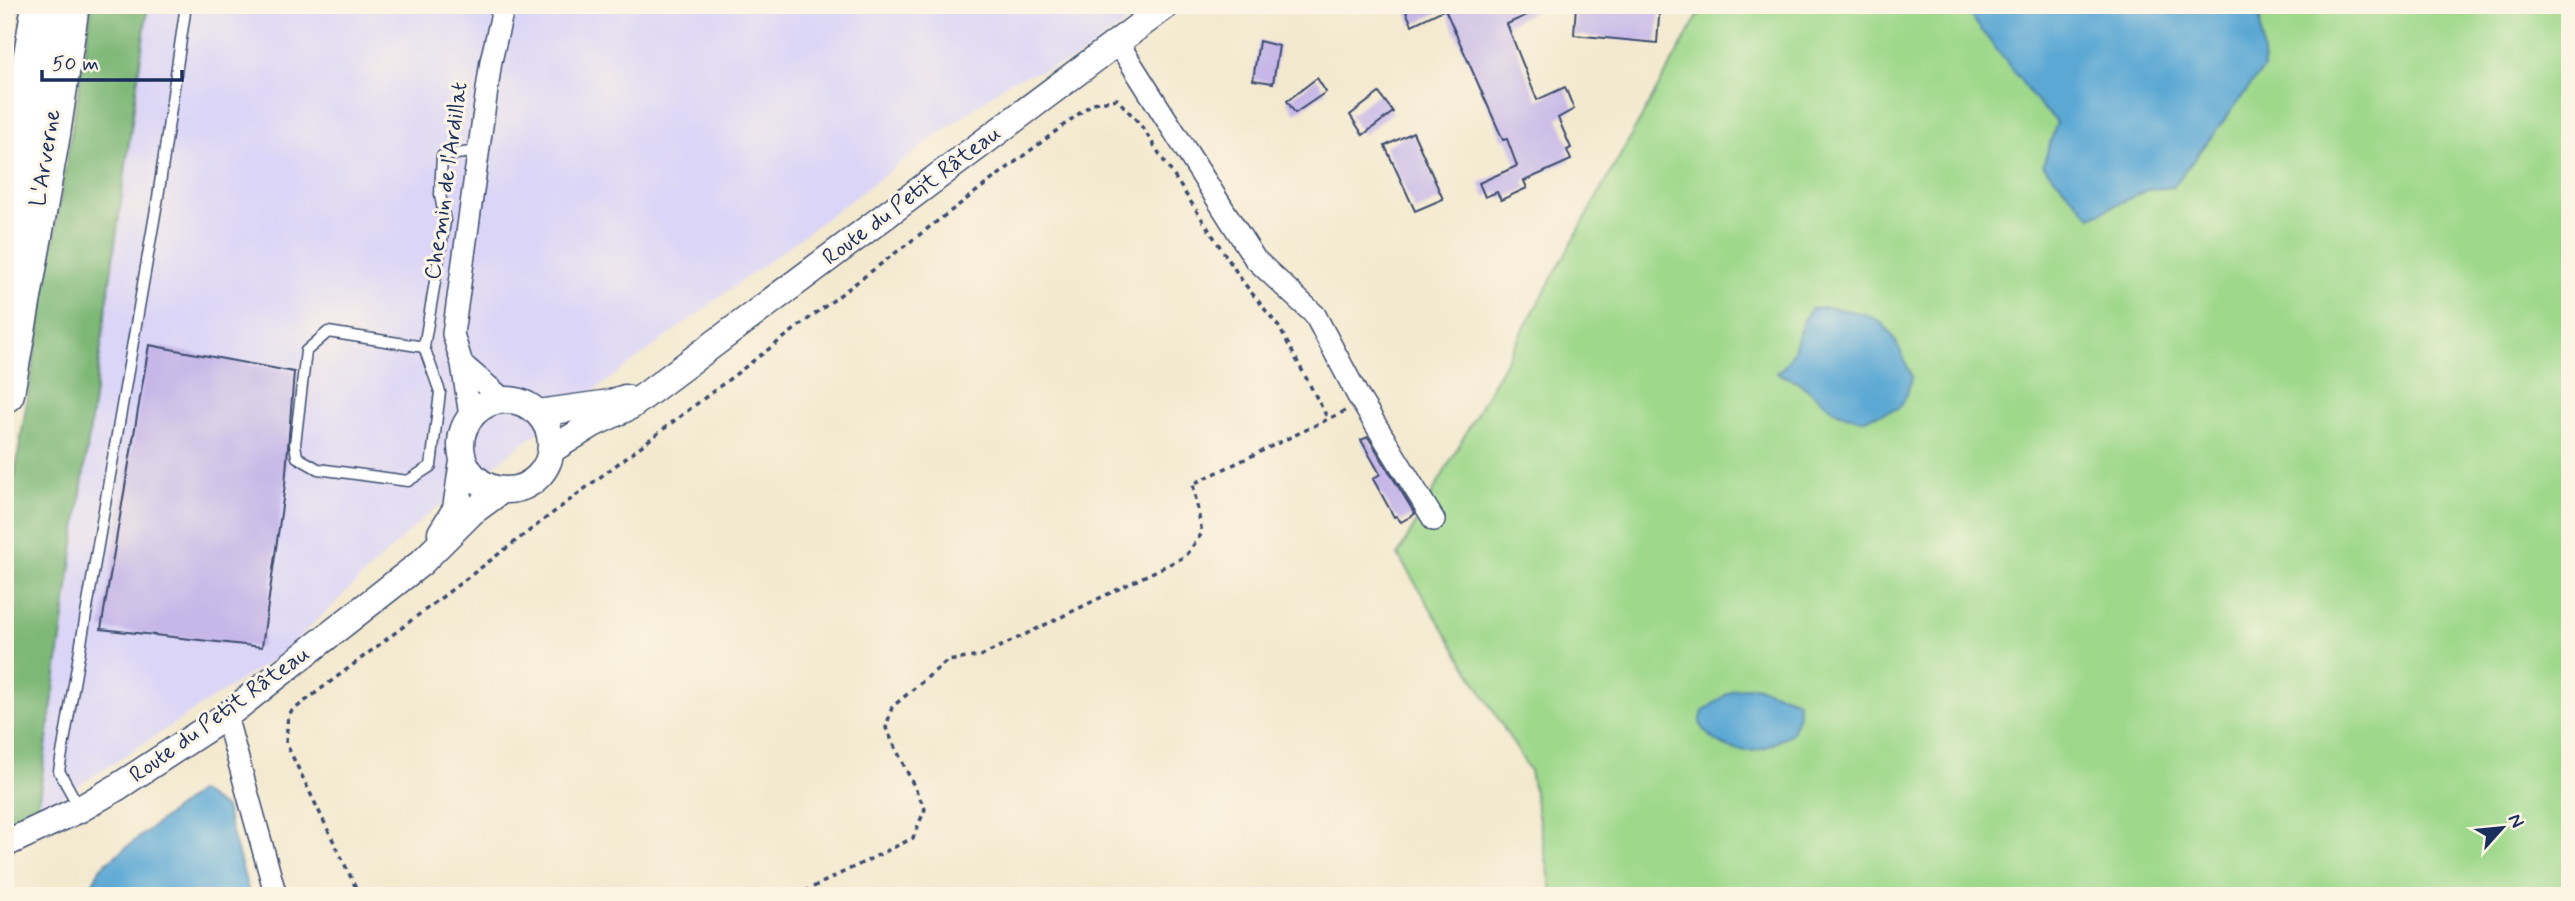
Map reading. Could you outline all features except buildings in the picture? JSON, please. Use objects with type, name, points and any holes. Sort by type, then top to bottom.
[{"type":"highway","name":"L'Arverne","points":[[5,229],[41,5]]},
{"type":"highway","name":"L'Arverne","points":[[5,393],[51,134],[70,5]]},
{"type":"street","name":"Chemin de l'Ardillat","points":[[470,416],[462,364],[453,334],[491,61],[504,5]]},
{"type":"street","name":"Route du Petit Râteau","points":[[551,450],[593,424],[631,406],[1167,5]]},
{"type":"street","points":[[1118,43],[1255,259],[1315,315],[1358,396],[1434,520]]},
{"type":"street","points":[[462,364],[503,399],[528,405],[538,413],[551,436],[551,450],[540,475],[529,484],[502,490],[479,481],[470,472],[460,446],[463,430],[470,416],[479,407],[503,399]]},
{"type":"street","name":"Route du Petit Râteau","points":[[538,413],[610,403],[656,386]]},
{"type":"street","name":"Route du Petit Râteau","points":[[421,564],[456,509],[464,461]]},
{"type":"street","name":"Route du Petit Râteau","points":[[5,844],[80,809],[161,760],[226,716],[421,564],[472,512],[502,490]]},
{"type":"street","points":[[226,716],[276,896]]},
{"type":"lane","points":[[80,809],[60,771],[158,197],[186,5]]},
{"type":"lane","points":[[424,347],[328,332],[320,338],[306,351],[295,444],[298,457],[318,469],[408,481],[431,466],[440,392],[424,347],[445,222],[440,194],[442,156],[478,151]]},
{"type":"path","points":[[360,896],[286,743],[288,715],[1093,103],[1117,99],[1140,124],[1243,282],[1279,327],[1328,419],[1192,484],[1202,533],[1186,556],[981,656],[947,662],[892,707],[886,728],[925,809],[913,838],[795,896]]},
{"type":"shaded area","points":[[140,5],[1150,5],[1075,60],[1012,80],[423,518],[284,652],[37,813]]},
{"type":"green space","points":[[92,5],[148,5],[37,813],[5,827],[5,522]]},
{"type":"green space","points":[[1704,5],[2570,5],[2570,896],[1553,896],[1530,771],[1398,555]]},
{"type":"water","points":[[1962,5],[2171,5],[2179,10],[2183,5],[2259,5],[2264,68],[2173,187],[2147,190],[2091,217],[2043,165],[2057,122],[2038,103]]},
{"type":"water","points":[[1823,307],[1872,317],[1890,332],[1912,377],[1899,408],[1861,420],[1835,411],[1797,381],[1777,373],[1791,357],[1805,317],[1811,309]]},
{"type":"water","points":[[1755,686],[1798,701],[1799,714],[1792,733],[1757,750],[1724,746],[1710,736],[1700,723],[1703,711],[1733,690]]},
{"type":"water","points":[[199,791],[225,808],[250,896],[86,896],[101,867]]}]
